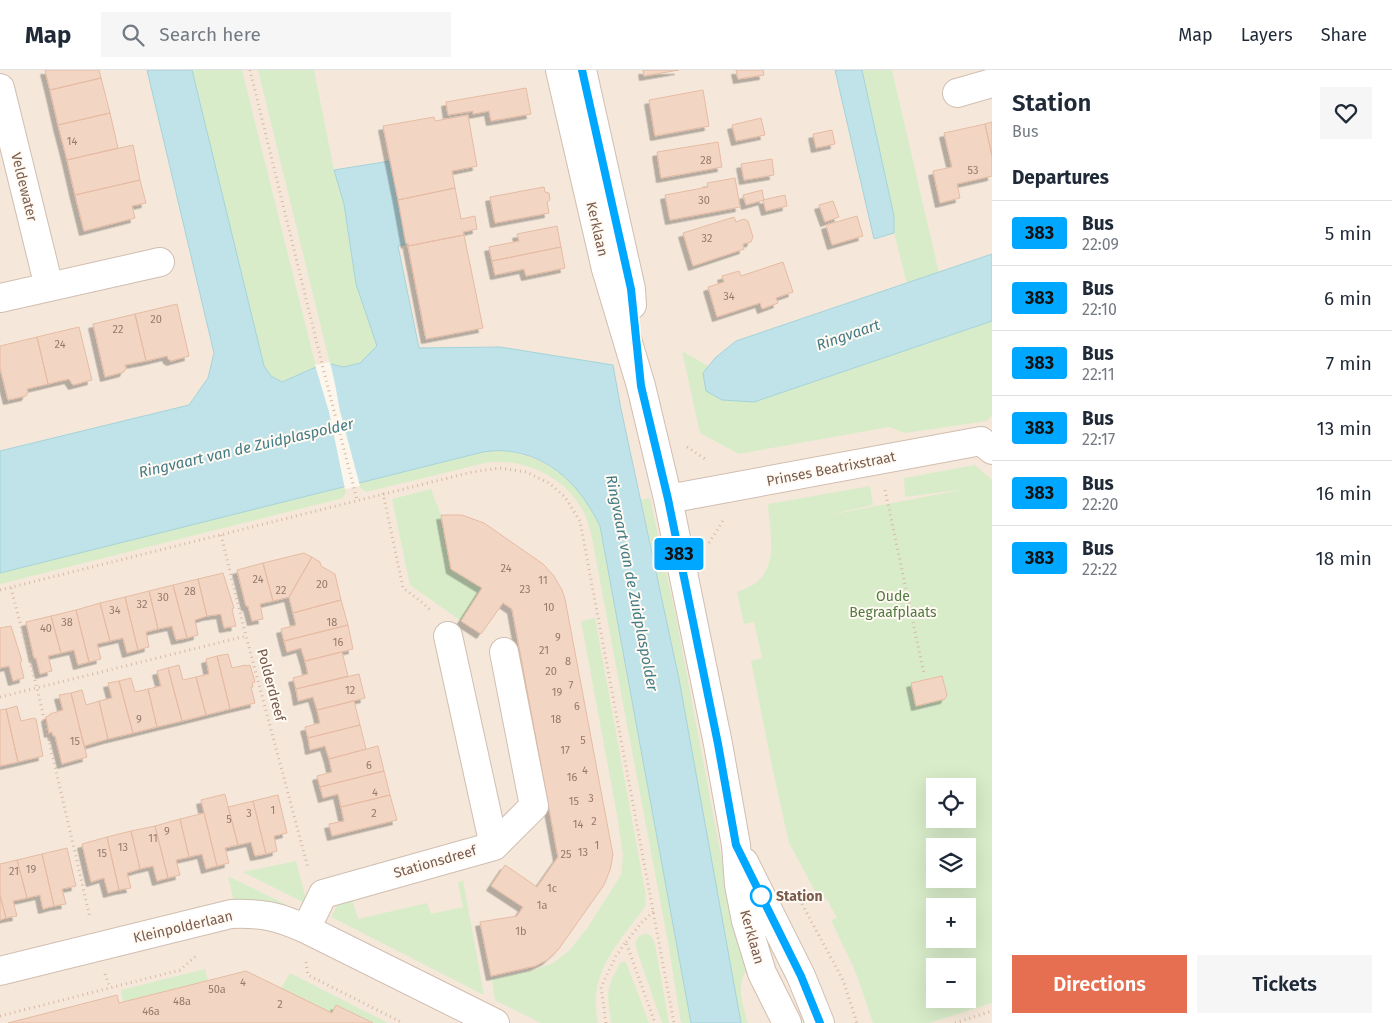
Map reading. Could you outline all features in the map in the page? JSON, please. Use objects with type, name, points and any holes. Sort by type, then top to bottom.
[{"type":"street","name":"Kerklaan","points":[[560,70],[606,270],[641,386],[668,499],[716,735],[736,845],[739,885],[746,921],[762,973],[787,1023]]},
{"type":"street","name":"Kerklaan","points":[[582,70],[631,289],[641,386]]},
{"type":"street","points":[[957,93],[992,83]]},
{"type":"street","name":"Veldewater","points":[[0,88],[49,287]]},
{"type":"street","points":[[0,298],[160,262]]},
{"type":"street","name":"Prinses Beatrixstraat","points":[[668,499],[981,441],[992,450]]},
{"type":"street","name":"Stationsdreef","points":[[323,894],[494,846],[448,636]]},
{"type":"street","points":[[494,846],[534,806],[504,652]]},
{"type":"street","name":"Kerklaan","points":[[736,845],[801,976],[820,1023]]},
{"type":"street","points":[[305,942],[323,894]]},
{"type":"street","name":"Kleinpolderlaan","points":[[0,971],[231,914],[255,914],[281,918],[305,942],[495,1023]]},
{"type":"path","points":[[250,70],[357,500]]},
{"type":"path","points":[[881,460],[887,501],[924,674]]},
{"type":"path","points":[[383,494],[403,588],[429,609],[441,622],[448,636]]},
{"type":"path","points":[[221,535],[246,636]]},
{"type":"path","points":[[11,588],[97,947],[110,988]]},
{"type":"path","name":"Polderdreef","points":[[0,697],[246,636],[310,878],[323,894]]},
{"type":"path","points":[[606,1023],[602,988],[616,956],[641,923],[654,911]]},
{"type":"path","points":[[305,942],[308,976],[403,1023]]},
{"type":"path","points":[[626,942],[655,1023]]},
{"type":"path","points":[[824,943],[843,980],[857,1023]]},
{"type":"path","points":[[0,1016],[180,970],[200,951]]},
{"type":"path","points":[[955,1023],[992,1011]]},
{"type":"shaded area","points":[[0,70],[992,70],[992,1023],[0,1023]]},
{"type":"green space","points":[[192,70],[242,70],[316,367],[283,382],[271,376],[264,367]]},
{"type":"green space","points":[[258,70],[314,70],[334,170],[344,204],[356,284],[377,346],[367,357],[356,364],[338,366],[330,364]]},
{"type":"green space","points":[[862,70],[892,70],[939,273],[907,284],[894,233],[894,216]]},
{"type":"green space","points":[[992,321],[992,415],[987,421],[905,433],[889,427],[739,454],[700,433],[682,351],[708,366],[703,373],[754,402]]},
{"type":"green space","points":[[505,451],[537,460],[563,475],[583,497],[600,526],[691,1023],[681,1023],[669,948],[591,533],[583,511],[566,489],[555,480],[530,467],[503,462],[489,462],[366,492],[360,487],[359,483],[483,452]]},
{"type":"green space","name":"Oude Begraafplaats","points":[[975,465],[992,480],[992,1003],[929,1023],[873,1023],[856,973],[831,920],[837,918],[826,898],[820,900],[789,843],[751,661],[762,658],[754,622],[744,624],[737,592],[758,581],[769,564],[771,534],[768,504],[870,486],[873,505],[824,516],[966,489],[905,497],[904,478]]},
{"type":"green space","points":[[344,487],[346,492],[343,498],[0,584],[0,573]]},
{"type":"green space","points":[[431,489],[441,515],[451,569],[482,588],[461,621],[410,585],[392,499]]},
{"type":"green space","points":[[650,498],[675,612],[730,903],[748,969],[742,981],[741,995],[748,1023],[741,1023],[679,679],[641,500]]},
{"type":"green space","points":[[595,618],[646,896],[645,907],[615,947],[601,974],[597,989],[596,1005],[598,1023],[541,1023],[495,1000],[492,979],[531,971],[553,963],[569,951],[588,927],[621,875],[623,855],[617,815],[581,621]]},
{"type":"green space","points":[[296,861],[306,899],[305,903],[243,872]]},
{"type":"green space","points":[[228,876],[287,905],[233,899]]},
{"type":"green space","points":[[463,880],[484,995],[331,917],[338,903],[351,896],[358,919],[427,903],[431,914],[463,907],[458,883]]},
{"type":"green space","points":[[644,934],[651,936],[655,944],[669,1023],[662,1023],[637,951],[635,942],[639,936]]},
{"type":"green space","points":[[621,962],[626,962],[649,1023],[611,1023],[609,991],[612,979]]},
{"type":"green space","points":[[205,969],[208,981],[123,1002],[121,990]]},
{"type":"green space","points":[[290,973],[388,1023],[373,1023],[336,1005],[332,1013],[281,988]]},
{"type":"water","name":"Ringvaart van de Zuidplaspolder","points":[[147,70],[192,70],[264,366],[271,376],[282,382],[316,367],[330,364],[344,367],[360,363],[377,346],[356,284],[344,204],[334,170],[390,161],[406,244],[398,246],[419,348],[500,347],[613,365],[679,679],[741,1023],[691,1023],[600,526],[574,486],[538,459],[504,451],[483,452],[0,573],[0,451],[189,405],[208,378],[214,353]]},
{"type":"water","points":[[835,70],[862,70],[894,216],[894,233],[874,239]]},
{"type":"water","name":"Ringvaart","points":[[992,254],[992,321],[754,402],[722,400],[706,391],[703,373],[715,358],[736,341]]},
{"type":"pier","points":[[330,362],[340,411],[360,486],[345,489],[329,412],[315,365]]},
{"type":"building","points":[[45,70],[99,70],[101,78],[50,90]]},
{"type":"building","points":[[643,70],[679,70],[644,76]]},
{"type":"building","points":[[736,70],[763,70],[764,75],[738,79]]},
{"type":"building","points":[[101,78],[110,113],[58,125],[50,90]]},
{"type":"building","points":[[526,88],[531,114],[491,121],[489,111],[473,114],[473,111],[448,115],[446,102]]},
{"type":"building","points":[[703,90],[709,126],[655,136],[649,100]]},
{"type":"building","points":[[110,113],[118,148],[67,160],[58,125]]},
{"type":"building","points":[[468,115],[477,166],[452,171],[455,188],[398,200],[383,126],[434,117],[435,121]]},
{"type":"building","points":[[761,118],[765,135],[736,141],[732,125]]},
{"type":"building","points":[[992,122],[992,156],[985,124]]},
{"type":"building","points":[[985,124],[992,156],[992,176],[957,184],[960,198],[940,203],[933,171],[952,167],[944,133]]},
{"type":"building","points":[[832,130],[835,144],[816,148],[813,134]]},
{"type":"building","points":[[718,142],[722,167],[661,178],[657,152]]},
{"type":"building","points":[[133,145],[140,180],[75,195],[67,160]]},
{"type":"building","points":[[772,159],[774,175],[744,180],[741,164]]},
{"type":"building","points":[[735,178],[740,207],[670,220],[665,195],[708,187],[707,183]]},
{"type":"building","points":[[140,180],[146,203],[132,206],[135,218],[84,231],[75,195]]},
{"type":"building","points":[[544,187],[545,192],[549,193],[550,200],[547,202],[549,213],[495,223],[490,197]]},
{"type":"building","points":[[455,188],[461,219],[475,216],[477,229],[463,232],[464,235],[408,246],[408,243],[406,244],[398,200]]},
{"type":"building","points":[[762,190],[764,200],[746,205],[743,195]]},
{"type":"building","points":[[785,195],[787,206],[766,211],[763,200]]},
{"type":"building","points":[[833,201],[839,217],[825,222],[819,205]]},
{"type":"building","points":[[857,216],[863,236],[832,245],[826,225]]},
{"type":"building","points":[[734,217],[736,222],[744,219],[748,221],[753,237],[751,242],[743,244],[744,249],[693,266],[683,233]]},
{"type":"building","points":[[557,226],[561,247],[492,261],[489,247],[519,241],[517,234]]},
{"type":"building","points":[[464,235],[483,328],[426,339],[408,246]]},
{"type":"building","points":[[561,247],[565,268],[526,276],[524,269],[495,275],[492,261]]},
{"type":"building","points":[[783,262],[793,292],[776,298],[778,303],[762,309],[760,303],[717,317],[708,287],[724,282],[722,276],[739,271],[741,276]]},
{"type":"building","points":[[177,304],[189,356],[171,361],[167,356],[146,361],[135,314]]},
{"type":"building","points":[[135,314],[146,361],[125,365],[124,372],[105,377],[93,324]]},
{"type":"building","points":[[79,327],[92,380],[73,385],[69,379],[48,384],[37,337]]},
{"type":"building","points":[[37,337],[48,384],[27,389],[26,396],[8,400],[0,368],[0,346]]},
{"type":"building","points":[[441,515],[462,515],[484,523],[543,564],[554,576],[562,590],[613,855],[604,885],[558,950],[547,960],[535,966],[491,976],[480,922],[517,916],[523,907],[491,886],[505,865],[537,887],[558,857],[512,609],[503,603],[481,634],[461,621],[482,588],[451,569]]},
{"type":"building","points":[[304,553],[312,557],[289,597],[273,601],[263,563]]},
{"type":"building","points":[[312,557],[320,562],[321,566],[335,574],[341,600],[293,613],[289,597]]},
{"type":"building","points":[[263,563],[273,601],[260,604],[263,619],[252,621],[248,606],[246,606],[237,570]]},
{"type":"building","points":[[223,573],[234,608],[232,609],[236,626],[224,628],[221,614],[207,616],[198,579]]},
{"type":"building","points":[[198,579],[207,616],[195,620],[198,635],[187,638],[173,585]]},
{"type":"building","points":[[173,585],[187,638],[176,640],[172,626],[158,629],[149,591]]},
{"type":"building","points":[[149,591],[158,629],[146,632],[149,647],[138,650],[125,597]]},
{"type":"building","points":[[125,597],[138,650],[127,653],[123,638],[110,641],[100,603]]},
{"type":"building","points":[[341,600],[348,625],[284,641],[281,629],[296,625],[293,613]]},
{"type":"building","points":[[100,603],[110,641],[97,644],[101,659],[89,662],[76,610]]},
{"type":"building","points":[[76,610],[89,662],[78,665],[74,650],[61,653],[51,616]]},
{"type":"building","points":[[51,616],[61,653],[48,656],[52,671],[40,674],[36,658],[34,658],[26,622]]},
{"type":"building","points":[[348,625],[353,649],[305,661],[301,648],[287,652],[284,641]]},
{"type":"building","points":[[11,626],[22,661],[20,662],[24,678],[13,681],[9,666],[0,668],[0,628]]},
{"type":"building","points":[[342,652],[348,676],[296,689],[293,678],[308,674],[305,661]]},
{"type":"building","points":[[228,654],[232,668],[250,665],[255,682],[252,683],[253,687],[251,687],[255,703],[230,709],[217,656]]},
{"type":"building","points":[[217,656],[230,709],[206,715],[196,677],[209,674],[206,659]]},
{"type":"building","points":[[179,665],[183,680],[196,677],[206,715],[182,721],[168,668]]},
{"type":"building","points":[[168,668],[182,721],[157,727],[148,689],[161,686],[157,671]]},
{"type":"building","points":[[359,674],[365,698],[317,710],[313,697],[298,701],[296,689]]},
{"type":"building","points":[[942,676],[947,695],[945,699],[916,706],[911,683]]},
{"type":"building","points":[[131,678],[135,692],[148,689],[157,727],[133,733],[119,681]]},
{"type":"building","points":[[119,681],[133,733],[108,739],[99,701],[112,698],[108,683]]},
{"type":"building","points":[[82,690],[86,705],[99,701],[108,739],[84,746],[71,693]]},
{"type":"building","points":[[71,693],[87,757],[62,764],[55,736],[53,736],[52,732],[49,733],[46,717],[63,710],[59,695]]},
{"type":"building","points":[[354,701],[360,725],[308,738],[305,727],[320,723],[317,710]]},
{"type":"building","points":[[17,706],[21,721],[36,719],[43,756],[18,762],[6,709]]},
{"type":"building","points":[[6,709],[18,762],[0,766],[0,710]]},
{"type":"building","points":[[360,725],[366,749],[329,759],[325,746],[310,750],[308,738]]},
{"type":"building","points":[[378,746],[384,771],[320,787],[317,776],[332,772],[329,759]]},
{"type":"building","points":[[384,771],[390,795],[341,807],[338,794],[323,798],[320,787]]},
{"type":"building","points":[[225,794],[238,845],[225,848],[229,863],[217,866],[201,800]]},
{"type":"building","points":[[278,795],[287,833],[274,836],[277,851],[266,854],[253,801]]},
{"type":"building","points":[[390,795],[397,820],[332,836],[329,824],[344,821],[341,807]]},
{"type":"building","points":[[253,801],[266,854],[255,856],[251,842],[238,845],[228,807]]},
{"type":"building","points":[[204,813],[217,866],[206,869],[202,854],[189,857],[180,819]]},
{"type":"building","points":[[180,819],[189,857],[176,860],[180,875],[168,878],[155,826]]},
{"type":"building","points":[[155,826],[168,878],[157,881],[153,866],[140,869],[131,831]]},
{"type":"building","points":[[131,831],[140,869],[127,873],[131,888],[119,890],[107,837]]},
{"type":"building","points":[[107,837],[119,890],[108,893],[104,878],[91,882],[82,844]]},
{"type":"building","points":[[67,848],[76,886],[62,889],[66,904],[54,906],[42,854]]},
{"type":"building","points":[[42,854],[54,906],[43,909],[40,895],[27,898],[17,860]]},
{"type":"building","points":[[17,860],[27,898],[13,901],[17,916],[6,918],[0,895],[0,864]]},
{"type":"building","points":[[0,895],[6,918],[0,920]]},
{"type":"building","points":[[246,971],[332,1013],[336,1005],[373,1023],[8,1023],[117,995],[119,1003]]},
{"type":"bus line","name":"383","points":[[582,70],[631,289],[641,386],[668,499],[718,744],[736,845],[801,976],[820,1023]]},
{"type":"place","name":"Station","points":[[761,896]]}]
